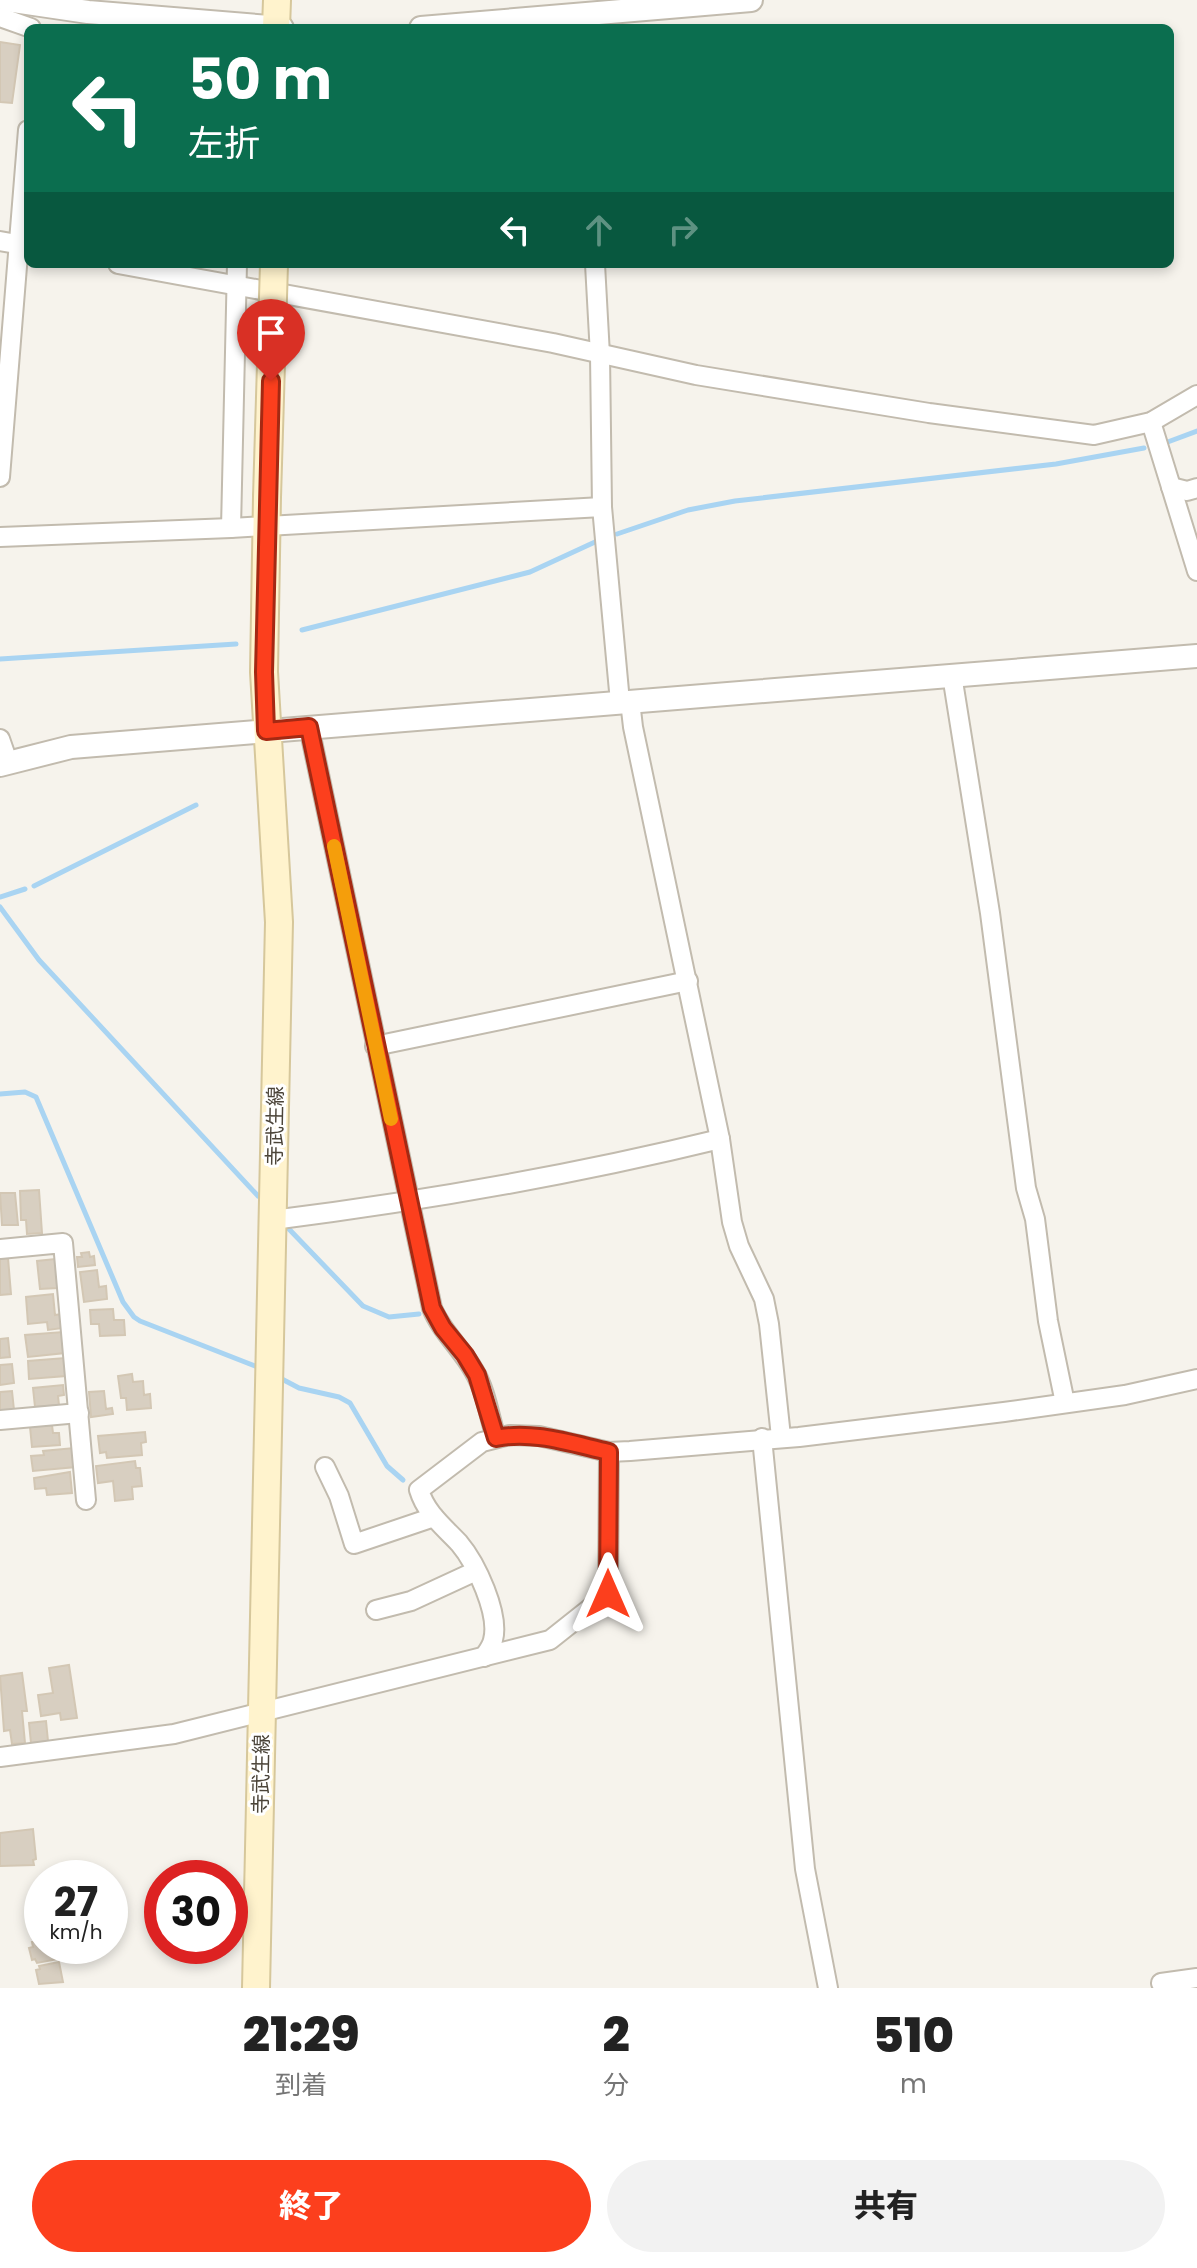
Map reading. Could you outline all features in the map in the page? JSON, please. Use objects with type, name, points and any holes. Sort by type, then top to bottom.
[{"type":"main road","points":[[277,0],[278,24]]},
{"type":"main road","name":"寺武生線","points":[[256,1988],[279,922],[264,672],[274,268]]},
{"type":"street","points":[[7,0],[88,12],[230,24]]},
{"type":"street","points":[[509,24],[575,21],[751,0]]},
{"type":"street","points":[[0,17],[24,26]]},
{"type":"street","points":[[0,477],[6,314],[24,165]]},
{"type":"street","points":[[141,268],[538,340],[742,383],[1094,435],[1151,422],[1197,395]]},
{"type":"street","points":[[231,528],[237,268]]},
{"type":"street","points":[[595,268],[602,507],[625,702],[688,981],[720,1139],[732,1222],[739,1246],[764,1299],[769,1324],[772,1438],[805,1869],[828,1988]]},
{"type":"street","points":[[1151,422],[1197,571]]},
{"type":"street","points":[[1171,487],[1187,491],[1197,488]]},
{"type":"street","points":[[0,537],[231,528],[602,507]]},
{"type":"street","points":[[0,739],[4,763],[71,747],[1197,656]]},
{"type":"street","points":[[952,675],[990,913],[1026,1188],[1035,1219],[1048,1321],[1065,1403]]},
{"type":"street","points":[[309,727],[432,1308],[477,1375],[496,1438]]},
{"type":"street","points":[[375,1046],[688,981]]},
{"type":"street","points":[[273,1220],[409,1203],[655,1155],[720,1139]]},
{"type":"street","points":[[0,1249],[63,1243],[86,1500]]},
{"type":"street","points":[[484,1657],[493,1641],[494,1618],[476,1571],[462,1546],[423,1505],[419,1490],[466,1451],[482,1442],[522,1434],[609,1452],[772,1438],[1125,1395],[1197,1379]]},
{"type":"street","points":[[0,1420],[79,1413]]},
{"type":"street","points":[[0,1757],[174,1734],[550,1640],[608,1594],[609,1452]]},
{"type":"street","points":[[325,1467],[339,1496],[354,1544],[434,1517]]},
{"type":"street","points":[[376,1610],[411,1601],[476,1571]]},
{"type":"street","points":[[1161,1983],[1197,1978]]},
{"type":"building","points":[[0,42],[20,45],[12,103],[0,102]]},
{"type":"building","points":[[39,1190],[42,1233],[27,1234],[26,1220],[21,1220],[20,1191]]},
{"type":"building","points":[[0,1193],[15,1193],[18,1225],[2,1225]]},
{"type":"building","points":[[89,1252],[90,1257],[94,1256],[95,1265],[78,1267],[77,1257]]},
{"type":"building","points":[[8,1258],[11,1294],[0,1295],[0,1259]]},
{"type":"building","points":[[55,1259],[58,1288],[40,1289],[37,1261]]},
{"type":"building","points":[[97,1270],[99,1287],[106,1286],[107,1299],[84,1302],[80,1272]]},
{"type":"building","points":[[53,1294],[55,1315],[62,1314],[63,1328],[48,1330],[47,1322],[28,1324],[26,1297]]},
{"type":"building","points":[[113,1309],[114,1320],[124,1320],[125,1335],[100,1336],[99,1324],[91,1324],[90,1310]]},
{"type":"building","points":[[63,1332],[65,1353],[28,1357],[25,1335]]},
{"type":"building","points":[[8,1338],[10,1357],[0,1358],[0,1339]]},
{"type":"building","points":[[65,1358],[66,1376],[29,1379],[28,1361]]},
{"type":"building","points":[[12,1364],[14,1383],[0,1385],[0,1365]]},
{"type":"building","points":[[132,1374],[133,1382],[143,1381],[144,1395],[150,1394],[151,1408],[127,1410],[126,1398],[121,1398],[118,1376]]},
{"type":"building","points":[[63,1385],[64,1395],[58,1396],[59,1405],[35,1407],[33,1388]]},
{"type":"building","points":[[12,1391],[14,1410],[0,1411],[0,1392]]},
{"type":"building","points":[[104,1391],[106,1409],[112,1408],[113,1414],[91,1417],[89,1392]]},
{"type":"building","points":[[52,1425],[53,1433],[59,1433],[60,1445],[32,1447],[30,1427]]},
{"type":"building","points":[[145,1432],[146,1442],[141,1443],[142,1455],[107,1458],[106,1452],[100,1453],[98,1436]]},
{"type":"building","points":[[74,1448],[76,1467],[33,1471],[31,1456],[44,1455],[43,1451]]},
{"type":"building","points":[[135,1461],[136,1468],[140,1468],[142,1486],[132,1487],[133,1499],[115,1501],[113,1481],[98,1483],[96,1466]]},
{"type":"building","points":[[70,1472],[72,1493],[47,1495],[46,1488],[35,1489],[34,1478]]},
{"type":"building","points":[[69,1665],[77,1718],[61,1720],[60,1713],[41,1716],[38,1695],[53,1693],[49,1668]]},
{"type":"building","points":[[22,1673],[27,1711],[22,1711],[25,1743],[12,1744],[10,1730],[4,1731],[0,1676]]},
{"type":"building","points":[[46,1721],[48,1741],[31,1743],[29,1723]]},
{"type":"building","points":[[33,1829],[36,1859],[24,1860],[24,1865],[0,1866],[0,1833]]},
{"type":"building","points":[[59,1964],[63,1982],[39,1984],[36,1970],[40,1969],[39,1966]]},
{"type":"waterway","points":[[1165,443],[1197,431]]},
{"type":"waterway","points":[[617,534],[688,510],[735,501],[1056,464],[1144,448]]},
{"type":"waterway","points":[[302,630],[530,572],[595,542]]},
{"type":"waterway","points":[[0,659],[236,644]]},
{"type":"waterway","points":[[34,886],[196,805]]},
{"type":"waterway","points":[[0,897],[25,889]]},
{"type":"waterway","points":[[0,907],[39,960],[258,1196]]},
{"type":"waterway","points":[[0,1094],[25,1092],[36,1097],[123,1302],[134,1317],[260,1368]]},
{"type":"waterway","points":[[287,1227],[363,1306],[389,1317],[419,1314]]},
{"type":"waterway","points":[[280,1378],[299,1388],[339,1397],[350,1403],[387,1466],[403,1480]]},
{"type":"slow traffic","points":[[334,846],[391,1119]]},
{"type":"route","points":[[271,381],[264,672],[266,731],[309,727],[432,1308],[477,1375],[496,1438],[522,1434],[539,1436],[609,1452],[608,1594]]}]
